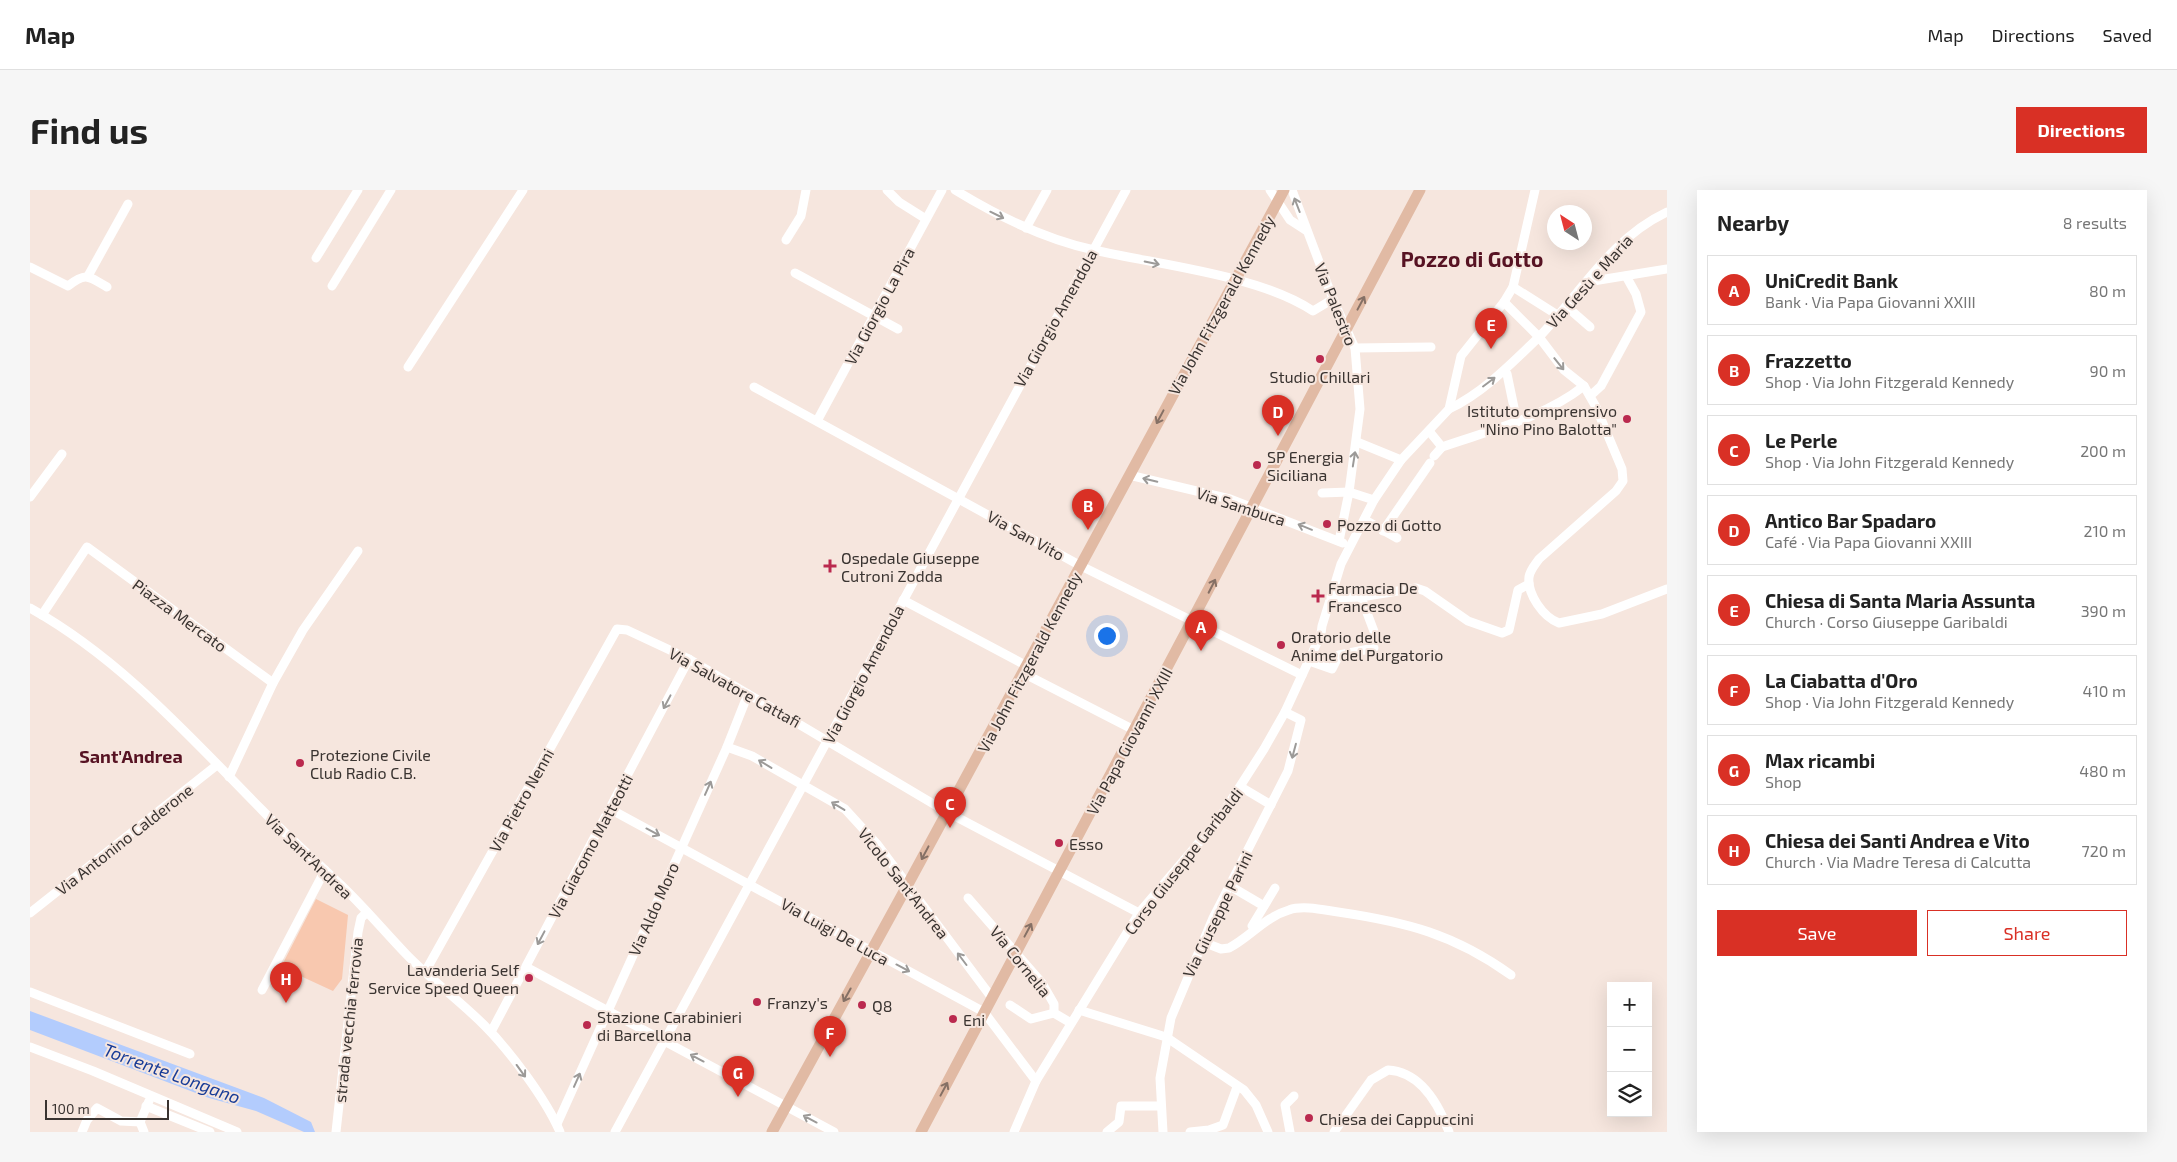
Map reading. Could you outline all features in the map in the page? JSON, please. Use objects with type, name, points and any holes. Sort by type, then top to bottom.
[{"type":"main road","name":"Via John Fitzgerald Kennedy","points":[[772,1132],[1284,190]]},
{"type":"main road","name":"Via Papa Giovanni XXIII","points":[[921,1132],[1193,622],[1252,506],[1420,190]]},
{"type":"street","points":[[316,258],[358,190]]},
{"type":"street","points":[[332,286],[391,190]]},
{"type":"street","points":[[408,367],[523,190]]},
{"type":"street","points":[[786,240],[801,216],[806,190]]},
{"type":"street","points":[[887,190],[899,202],[926,219]]},
{"type":"street","name":"Via Giorgio La Pira","points":[[817,421],[942,190]]},
{"type":"street","points":[[955,190],[993,214],[1060,241],[1092,250],[1235,280],[1290,298],[1313,311],[1333,300]]},
{"type":"street","points":[[1026,228],[1047,190]]},
{"type":"street","name":"Via Giorgio Amendola","points":[[615,1132],[1126,190]]},
{"type":"street","points":[[1270,190],[1290,220],[1308,231]]},
{"type":"street","name":"Via Palestro","points":[[1292,190],[1333,300],[1355,348],[1360,409],[1357,442],[1339,541]]},
{"type":"street","name":"Corso Giuseppe Garibaldi","points":[[1449,409],[1461,356],[1504,302],[1513,287],[1535,190]]},
{"type":"street","points":[[88,276],[128,204]]},
{"type":"street","name":"Via Gesù e Maria","points":[[1539,338],[1567,307],[1602,262],[1632,233],[1666,216]]},
{"type":"street","points":[[30,267],[68,286],[80,276],[88,276],[107,287]]},
{"type":"street","points":[[1587,282],[1667,268]]},
{"type":"street","points":[[795,273],[898,329]]},
{"type":"street","points":[[1590,396],[1601,386],[1640,318],[1641,306],[1626,276]]},
{"type":"street","points":[[1513,287],[1559,316]]},
{"type":"street","points":[[1504,302],[1539,338],[1564,370],[1584,386],[1622,469],[1623,481],[1616,491],[1539,559],[1530,572],[1530,584],[1544,613],[1559,623],[1602,614],[1667,589]]},
{"type":"street","points":[[1567,307],[1590,327]]},
{"type":"street","name":"Corso Giuseppe Garibaldi","points":[[1016,1131],[1036,1081],[1139,913],[1208,834],[1241,787],[1284,712],[1321,634],[1330,598],[1350,546],[1374,500],[1400,460],[1430,431],[1449,409],[1459,405],[1504,371],[1539,338]]},
{"type":"street","points":[[1355,348],[1431,346]]},
{"type":"street","points":[[1504,371],[1507,374],[1517,422]]},
{"type":"street","points":[[1383,530],[1442,447],[1551,409],[1584,386]]},
{"type":"street","name":"Via San Vito","points":[[754,387],[1081,566],[1302,675]]},
{"type":"street","points":[[1430,431],[1442,447]]},
{"type":"street","points":[[1357,442],[1400,460]]},
{"type":"street","points":[[30,497],[62,454]]},
{"type":"street","name":"Via Sambuca","points":[[1129,475],[1252,506],[1350,546]]},
{"type":"street","points":[[1322,493],[1349,492],[1374,500]]},
{"type":"street","points":[[1365,520],[1397,538]]},
{"type":"street","name":"Piazza Mercato","points":[[42,615],[87,547],[273,683]]},
{"type":"street","points":[[229,777],[273,683],[303,630],[358,551]]},
{"type":"street","points":[[1330,598],[1361,597],[1412,588],[1421,589],[1468,620],[1496,631],[1506,632],[1509,630],[1518,590],[1530,584]]},
{"type":"street","points":[[1361,597],[1375,634]]},
{"type":"street","points":[[903,600],[1134,730]]},
{"type":"street","name":"Via Sant'Andrea","points":[[30,608],[96,651],[187,732],[217,765],[325,870],[425,972],[491,1032],[525,1076],[558,1128]]},
{"type":"street","name":"Via Salvatore Cattafi","points":[[617,629],[627,630],[690,659],[947,812],[1139,913]]},
{"type":"street","name":"Via Pietro Nenni","points":[[425,972],[617,629]]},
{"type":"street","points":[[1309,661],[1332,669],[1339,655],[1374,648]]},
{"type":"street","name":"Via Giacomo Matteotti","points":[[491,1032],[690,659]]},
{"type":"street","name":"Via Aldo Moro","points":[[558,1128],[608,1010],[727,747],[748,694]]},
{"type":"street","name":"Via Giuseppe Parini","points":[[1163,1132],[1160,1106],[1160,1078],[1166,1037],[1184,984],[1203,942],[1288,771],[1300,720],[1284,712]]},
{"type":"street","name":"Vicolo Sant'Andrea","points":[[727,747],[752,756],[845,809],[877,844],[992,998]]},
{"type":"street","name":"Via Antonino Calderone","points":[[30,913],[217,765]]},
{"type":"street","points":[[1241,787],[1271,805]]},
{"type":"street","name":"Via Luigi De Luca","points":[[610,809],[984,1012],[1036,1081]]},
{"type":"street","points":[[262,990],[325,870]]},
{"type":"street","points":[[1230,886],[1264,906]]},
{"type":"street","points":[[1252,926],[1275,888]]},
{"type":"street","name":"Via Cornelia","points":[[968,898],[1048,991],[1054,1004],[1054,1013],[1071,1023]]},
{"type":"street","points":[[1203,942],[1220,949],[1229,948],[1278,913],[1292,909],[1323,910],[1378,918],[1432,932],[1459,942],[1510,975]]},
{"type":"street","name":"strada vecchia ferrovia","points":[[336,1132],[358,932],[361,918],[367,912]]},
{"type":"street","points":[[526,967],[834,1132]]},
{"type":"street","points":[[30,992],[190,1054]]},
{"type":"street","points":[[1010,1005],[1031,1019],[1054,1013]]},
{"type":"street","points":[[1079,1010],[1166,1037],[1205,1061],[1237,1087],[1244,1090],[1256,1105],[1268,1132]]},
{"type":"street","points":[[30,1047],[93,1071],[238,1132]]},
{"type":"street","points":[[1334,1132],[1371,1080],[1388,1070],[1403,1073],[1428,1092],[1440,1108],[1449,1132]]},
{"type":"street","points":[[1190,1132],[1209,1130],[1223,1125],[1237,1087]]},
{"type":"street","points":[[1290,1132],[1285,1105],[1294,1096]]},
{"type":"street","points":[[144,1132],[140,1122],[151,1097]]},
{"type":"street","points":[[146,1106],[210,1132]]},
{"type":"street","points":[[1107,1132],[1119,1122],[1121,1106],[1160,1106]]},
{"type":"street","points":[[82,1132],[87,1120],[97,1108],[121,1121],[140,1122]]},
{"type":"street","points":[[121,1121],[122,1132]]},
{"type":"shaded area","points":[[316,899],[348,915],[342,979],[333,991],[281,967]]},
{"type":"water","name":"Torrente Longano","points":[[30,1011],[264,1098],[311,1122],[315,1132],[304,1132],[256,1111],[209,1098],[30,1030]]},
{"type":"place","name":"Chiesa di Santa Maria Assunta","points":[[1491,349]]},
{"type":"place","name":"Studio Chillari","points":[[1320,359]]},
{"type":"place","name":"Istituto comprensivo \"Nino Pino Balotta\"","points":[[1627,419]]},
{"type":"place","name":"Antico Bar Spadaro","points":[[1278,436]]},
{"type":"place","name":"SP Energia Siciliana","points":[[1257,465]]},
{"type":"place","name":"Pozzo di Gotto","points":[[1327,524]]},
{"type":"place","name":"Frazzetto","points":[[1088,530]]},
{"type":"place","name":"Ospedale Giuseppe Cutroni Zodda","points":[[830,566]]},
{"type":"place","name":"Farmacia De Francesco","points":[[1318,596]]},
{"type":"place","name":"Oratorio delle Anime del Purgatorio","points":[[1281,645]]},
{"type":"place","name":"UniCredit Bank","points":[[1201,651]]},
{"type":"place","name":"Protezione Civile Club Radio C.B.","points":[[300,763]]},
{"type":"place","name":"Le Perle","points":[[950,828]]},
{"type":"place","name":"Esso","points":[[1059,843]]},
{"type":"place","name":"Lavanderia Self Service Speed Queen","points":[[529,978]]},
{"type":"place","name":"Franzy's","points":[[757,1002]]},
{"type":"place","name":"Chiesa dei Santi Andrea e Vito","points":[[286,1003]]},
{"type":"place","name":"Q8","points":[[862,1005]]},
{"type":"place","name":"Eni","points":[[953,1019]]},
{"type":"place","name":"Stazione Carabinieri di Barcellona","points":[[587,1025]]},
{"type":"place","name":"La Ciabatta d'Oro","points":[[830,1057]]},
{"type":"place","name":"Max ricambi","points":[[738,1097]]},
{"type":"place","name":"Chiesa dei Cappuccini","points":[[1309,1118]]},
{"type":"district","name":"Pozzo di Gotto","points":[[1472,258]]},
{"type":"district","name":"Sant'Andrea","points":[[131,756]]}]
